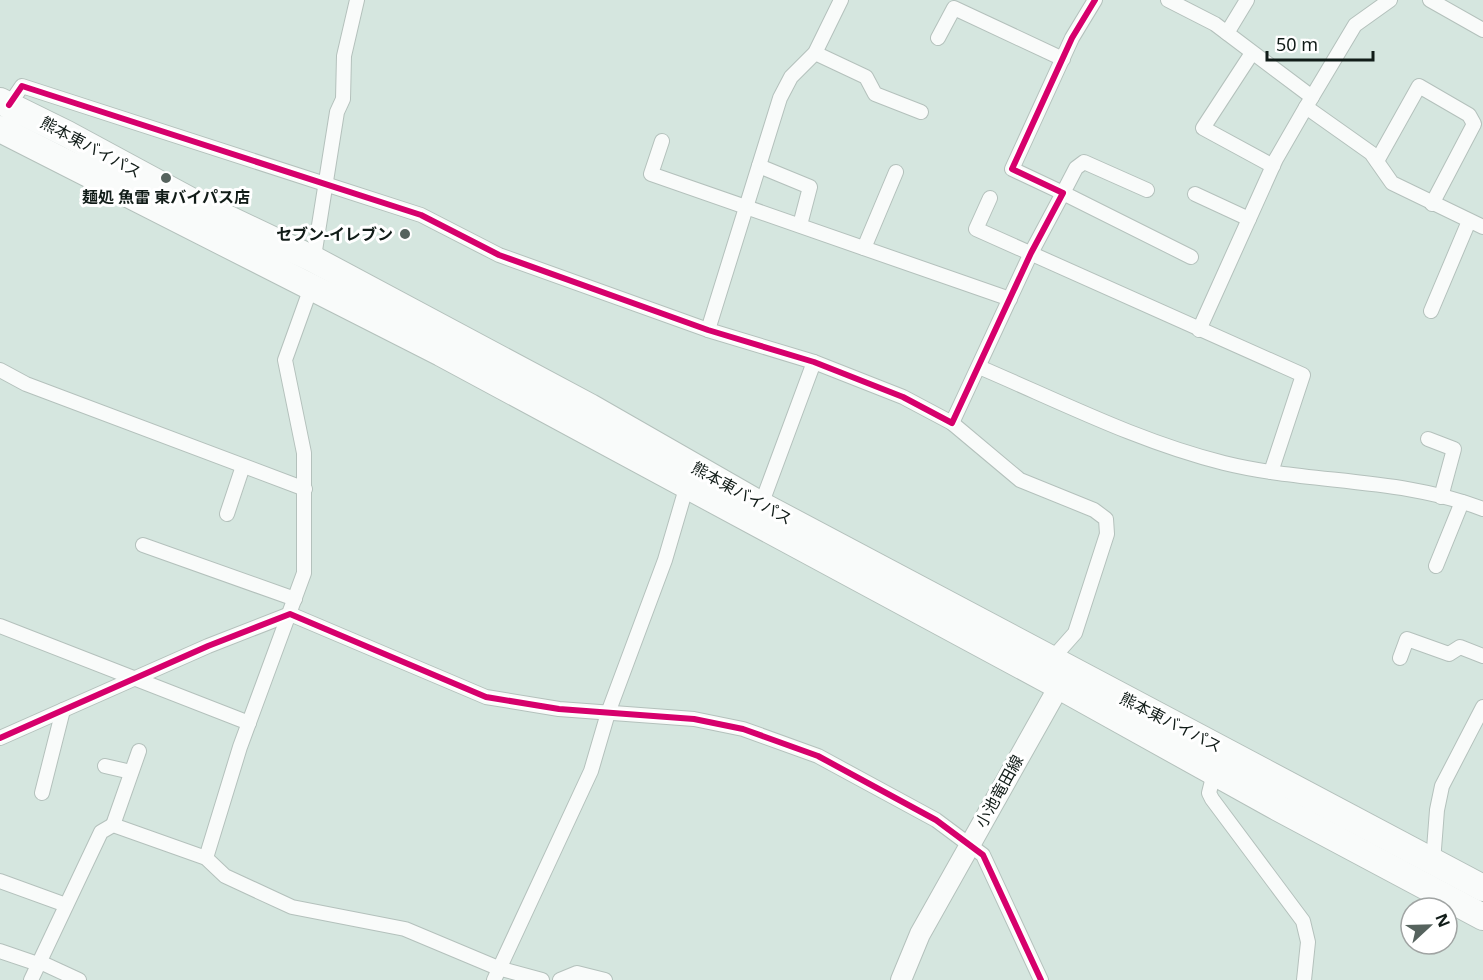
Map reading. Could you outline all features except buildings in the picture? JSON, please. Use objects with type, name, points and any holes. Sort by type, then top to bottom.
[{"type":"highway","name":"熊本東バイパス","points":[[4,103],[191,201],[313,259],[590,407],[1059,672],[1214,773],[1483,917]]},
{"type":"highway","name":"熊本東バイパス","points":[[0,129],[313,288],[687,485],[1483,888]]},
{"type":"main road","name":"小池竜田線","points":[[901,980],[920,934],[1059,672]]},
{"type":"street","points":[[206,858],[249,723],[290,614],[305,562],[302,435],[285,360],[313,288],[313,259],[324,184],[337,112],[343,99],[345,56],[357,0]]},
{"type":"street","points":[[708,330],[786,84],[815,52],[841,0]]},
{"type":"street","points":[[1168,0],[1227,33],[1252,53],[1362,146],[1377,161],[1392,183],[1483,227]]},
{"type":"street","points":[[1227,33],[1247,0]]},
{"type":"street","points":[[1199,330],[1273,166],[1309,102],[1355,25],[1390,0]]},
{"type":"street","points":[[1430,0],[1483,30]]},
{"type":"street","points":[[1089,2],[1012,169],[1191,257]]},
{"type":"street","points":[[938,38],[954,8],[1063,59]]},
{"type":"street","points":[[815,52],[866,77],[875,94],[921,112]]},
{"type":"street","points":[[1252,53],[1200,133],[1273,166]]},
{"type":"street","points":[[4,103],[22,86],[429,218],[499,255],[708,330],[814,362],[903,397],[952,423],[1013,476],[1094,510],[1106,519],[1107,534],[1075,633],[1059,672]]},
{"type":"street","points":[[1377,161],[1419,86],[1469,115],[1474,124],[1432,204]]},
{"type":"street","points":[[662,141],[651,174],[1010,299]]},
{"type":"street","points":[[952,423],[1031,253],[1076,168],[1084,162],[1147,190]]},
{"type":"street","points":[[759,166],[810,187],[800,225]]},
{"type":"street","points":[[864,248],[896,172]]},
{"type":"street","points":[[1196,194],[1249,219]]},
{"type":"street","points":[[990,198],[976,229],[1303,375],[1271,472]]},
{"type":"street","points":[[1431,311],[1469,221]]},
{"type":"street","points":[[761,505],[814,362]]},
{"type":"street","points":[[978,367],[1123,429],[1223,463],[1271,472],[1365,483],[1441,497],[1483,509]]},
{"type":"street","points":[[0,370],[26,384],[305,489]]},
{"type":"street","points":[[1428,439],[1454,449],[1441,497]]},
{"type":"street","points":[[227,514],[243,466]]},
{"type":"street","points":[[496,974],[591,771],[608,713],[665,560],[687,485]]},
{"type":"street","points":[[1432,563],[1459,501]]},
{"type":"street","points":[[143,545],[295,599]]},
{"type":"street","points":[[0,738],[208,646],[290,614],[486,698],[559,709],[694,719],[766,737],[818,756],[936,820],[970,843],[983,855],[994,873],[1041,980]]},
{"type":"street","points":[[0,626],[249,723]]},
{"type":"street","points":[[1400,658],[1407,639],[1449,654],[1460,647],[1483,656]]},
{"type":"street","points":[[1433,862],[1437,810],[1442,786],[1483,707]]},
{"type":"street","points":[[42,793],[63,710]]},
{"type":"street","points":[[31,980],[101,832],[113,825],[139,751]]},
{"type":"street","points":[[105,766],[131,772]]},
{"type":"street","points":[[1214,773],[1209,793],[1212,799],[1304,921],[1308,942],[1304,980]]},
{"type":"street","points":[[113,825],[206,858],[225,876],[292,907],[405,929],[496,974],[542,980]]},
{"type":"street","points":[[0,881],[66,905]]},
{"type":"street","points":[[0,951],[39,963],[79,980]]},
{"type":"street","points":[[560,980],[577,973],[605,980]]},
{"type":"cycle path","points":[[9,105],[22,86],[421,215],[499,255],[708,330],[814,362],[903,397],[952,423],[1031,253],[1063,193],[1012,169],[1072,38],[1095,0]]},
{"type":"cycle path","points":[[0,738],[208,646],[290,614],[486,697],[559,709],[694,719],[743,729],[818,756],[936,820],[983,855],[1041,980]]},
{"type":"place","name":"麺処 魚雷 東バイパス店","points":[[166,178]]},
{"type":"place","name":"セブン-イレブン","points":[[405,234]]}]
